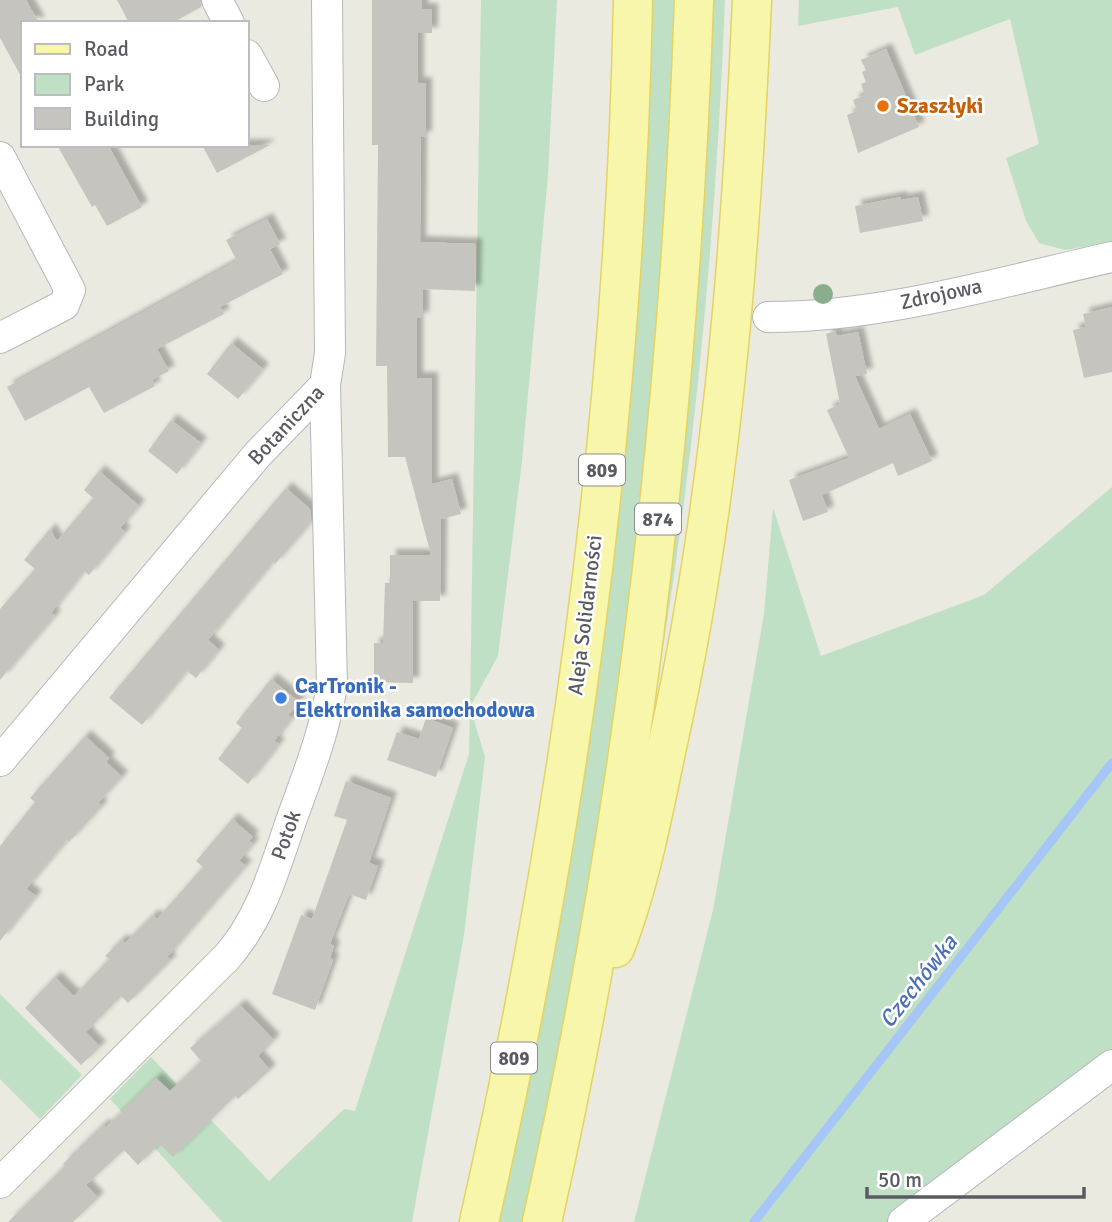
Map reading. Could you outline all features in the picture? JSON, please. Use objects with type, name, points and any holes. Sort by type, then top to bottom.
[{"type":"main road","points":[[625,0],[632,42]]},
{"type":"main road","name":"Aleja Solidarności","points":[[479,1222],[532,964],[579,666],[613,348],[633,0]]},
{"type":"main road","name":"874","points":[[581,1033],[625,771],[659,512],[685,200],[694,0]]},
{"type":"main road","points":[[542,1222],[581,1033],[637,885],[696,603],[716,462],[734,285],[752,0]]},
{"type":"street","points":[[217,0],[228,21]]},
{"type":"street","name":"Botaniczna","points":[[0,761],[258,454],[325,385],[330,352],[327,0]]},
{"type":"street","points":[[248,57],[264,86]]},
{"type":"street","points":[[0,156],[70,290],[64,305],[0,338]]},
{"type":"street","name":"Zdrojowa","points":[[768,317],[828,313],[909,302],[1112,257]]},
{"type":"street","name":"Potok","points":[[0,1183],[227,957],[241,941],[264,899],[324,730],[332,685],[325,385]]},
{"type":"street","points":[[903,1222],[1112,1065]]},
{"type":"green space","points":[[481,0],[557,0],[548,175],[522,461],[498,656],[470,707]]},
{"type":"green space","points":[[650,0],[678,0],[677,50],[642,522],[590,902],[525,1222],[499,1222],[561,906]]},
{"type":"green space","points":[[708,0],[725,0],[707,287],[687,478],[660,668],[643,763]]},
{"type":"green space","points":[[799,0],[1112,0],[1112,242],[1065,250],[1039,243],[1026,221],[1006,158],[1039,144],[1010,19],[915,55],[898,7],[798,26]]},
{"type":"green space","points":[[1112,487],[1112,1059],[888,1222],[634,1222],[713,910],[764,614],[773,508],[821,656],[984,595]]},
{"type":"green space","points":[[470,707],[485,757],[464,935],[412,1222],[222,1222],[110,1099],[151,1057],[269,1181],[344,1109],[355,1111],[469,754]]},
{"type":"green space","points":[[0,994],[82,1075],[40,1119],[0,1079]]},
{"type":"building","points":[[0,0],[26,0],[38,21],[21,21],[21,76],[0,38]]},
{"type":"building","points":[[117,0],[200,0],[201,7],[176,21],[128,21]]},
{"type":"building","points":[[372,0],[422,0],[422,9],[432,9],[432,33],[418,33],[418,83],[426,83],[426,137],[421,137],[420,242],[476,244],[475,291],[423,289],[423,318],[417,318],[417,378],[432,378],[432,484],[452,479],[461,514],[441,519],[440,601],[413,601],[413,683],[374,682],[374,643],[383,643],[385,583],[390,583],[390,555],[431,555],[405,457],[388,457],[387,366],[376,366],[378,145],[372,145]]},
{"type":"building","name":"Szaszłyki","points":[[886,49],[919,127],[858,153],[847,115],[857,111],[853,100],[865,95],[861,84],[866,82],[862,72],[866,70],[861,60]]},
{"type":"building","points":[[270,145],[217,173],[203,147]]},
{"type":"building","points":[[58,147],[109,147],[142,207],[107,226],[95,205],[92,207]]},
{"type":"building","points":[[901,197],[901,200],[918,197],[923,221],[860,233],[855,206]]},
{"type":"building","points":[[267,219],[280,244],[270,249],[283,274],[220,307],[224,314],[157,349],[169,371],[152,380],[155,386],[104,413],[89,387],[25,421],[7,387],[237,261],[226,240]]},
{"type":"building","points":[[1112,307],[1112,372],[1084,378],[1073,330],[1086,327],[1083,314]]},
{"type":"building","points":[[835,331],[837,336],[858,332],[867,374],[855,376],[879,429],[910,414],[932,461],[898,476],[893,463],[822,495],[828,512],[803,521],[789,480],[849,458],[827,410],[840,404],[826,334]]},
{"type":"building","points":[[231,343],[263,369],[238,399],[207,374]]},
{"type":"building","points":[[171,420],[201,443],[177,474],[148,451]]},
{"type":"building","points":[[99,471],[139,506],[120,528],[125,532],[89,575],[84,571],[51,613],[55,616],[0,680],[0,609],[35,569],[24,560],[50,529],[57,541],[93,498],[84,490]]},
{"type":"building","points":[[286,488],[310,509],[311,522],[275,564],[273,562],[208,640],[219,650],[196,678],[187,671],[142,725],[109,698]]},
{"type":"building","points":[[271,679],[299,702],[288,715],[292,718],[274,741],[279,744],[248,784],[218,759],[242,728],[236,723]]},
{"type":"building","points":[[426,718],[453,728],[436,777],[387,760],[397,732],[419,739]]},
{"type":"building","points":[[85,736],[109,758],[106,762],[122,777],[98,803],[102,806],[69,842],[67,840],[26,889],[36,896],[0,941],[0,846],[35,802],[30,798]]},
{"type":"building","points":[[346,781],[391,798],[369,863],[378,866],[366,900],[349,894],[330,944],[334,946],[330,958],[333,960],[315,1010],[272,994],[301,915],[312,919],[347,820],[334,816]]},
{"type":"building","points":[[232,819],[253,837],[249,841],[253,844],[239,861],[246,866],[167,957],[171,960],[128,1003],[121,996],[86,1032],[100,1047],[81,1065],[25,1008],[55,977],[74,996],[109,959],[105,956],[121,940],[125,943],[153,915],[157,919],[203,867],[196,861]]},
{"type":"building","points":[[240,1005],[274,1040],[258,1056],[270,1070],[238,1099],[235,1096],[173,1157],[159,1144],[138,1165],[124,1150],[86,1185],[98,1198],[73,1222],[8,1222],[65,1166],[63,1164],[89,1138],[103,1125],[106,1127],[156,1078],[170,1091],[201,1061],[190,1048]]},
{"type":"waterway","name":"Czechówka","points":[[754,1222],[1112,763]]},
{"type":"place","name":"Szaszłyki","points":[[883,106]]},
{"type":"place","name":"CarTronik - Elektronika samochodowa","points":[[281,698]]}]
